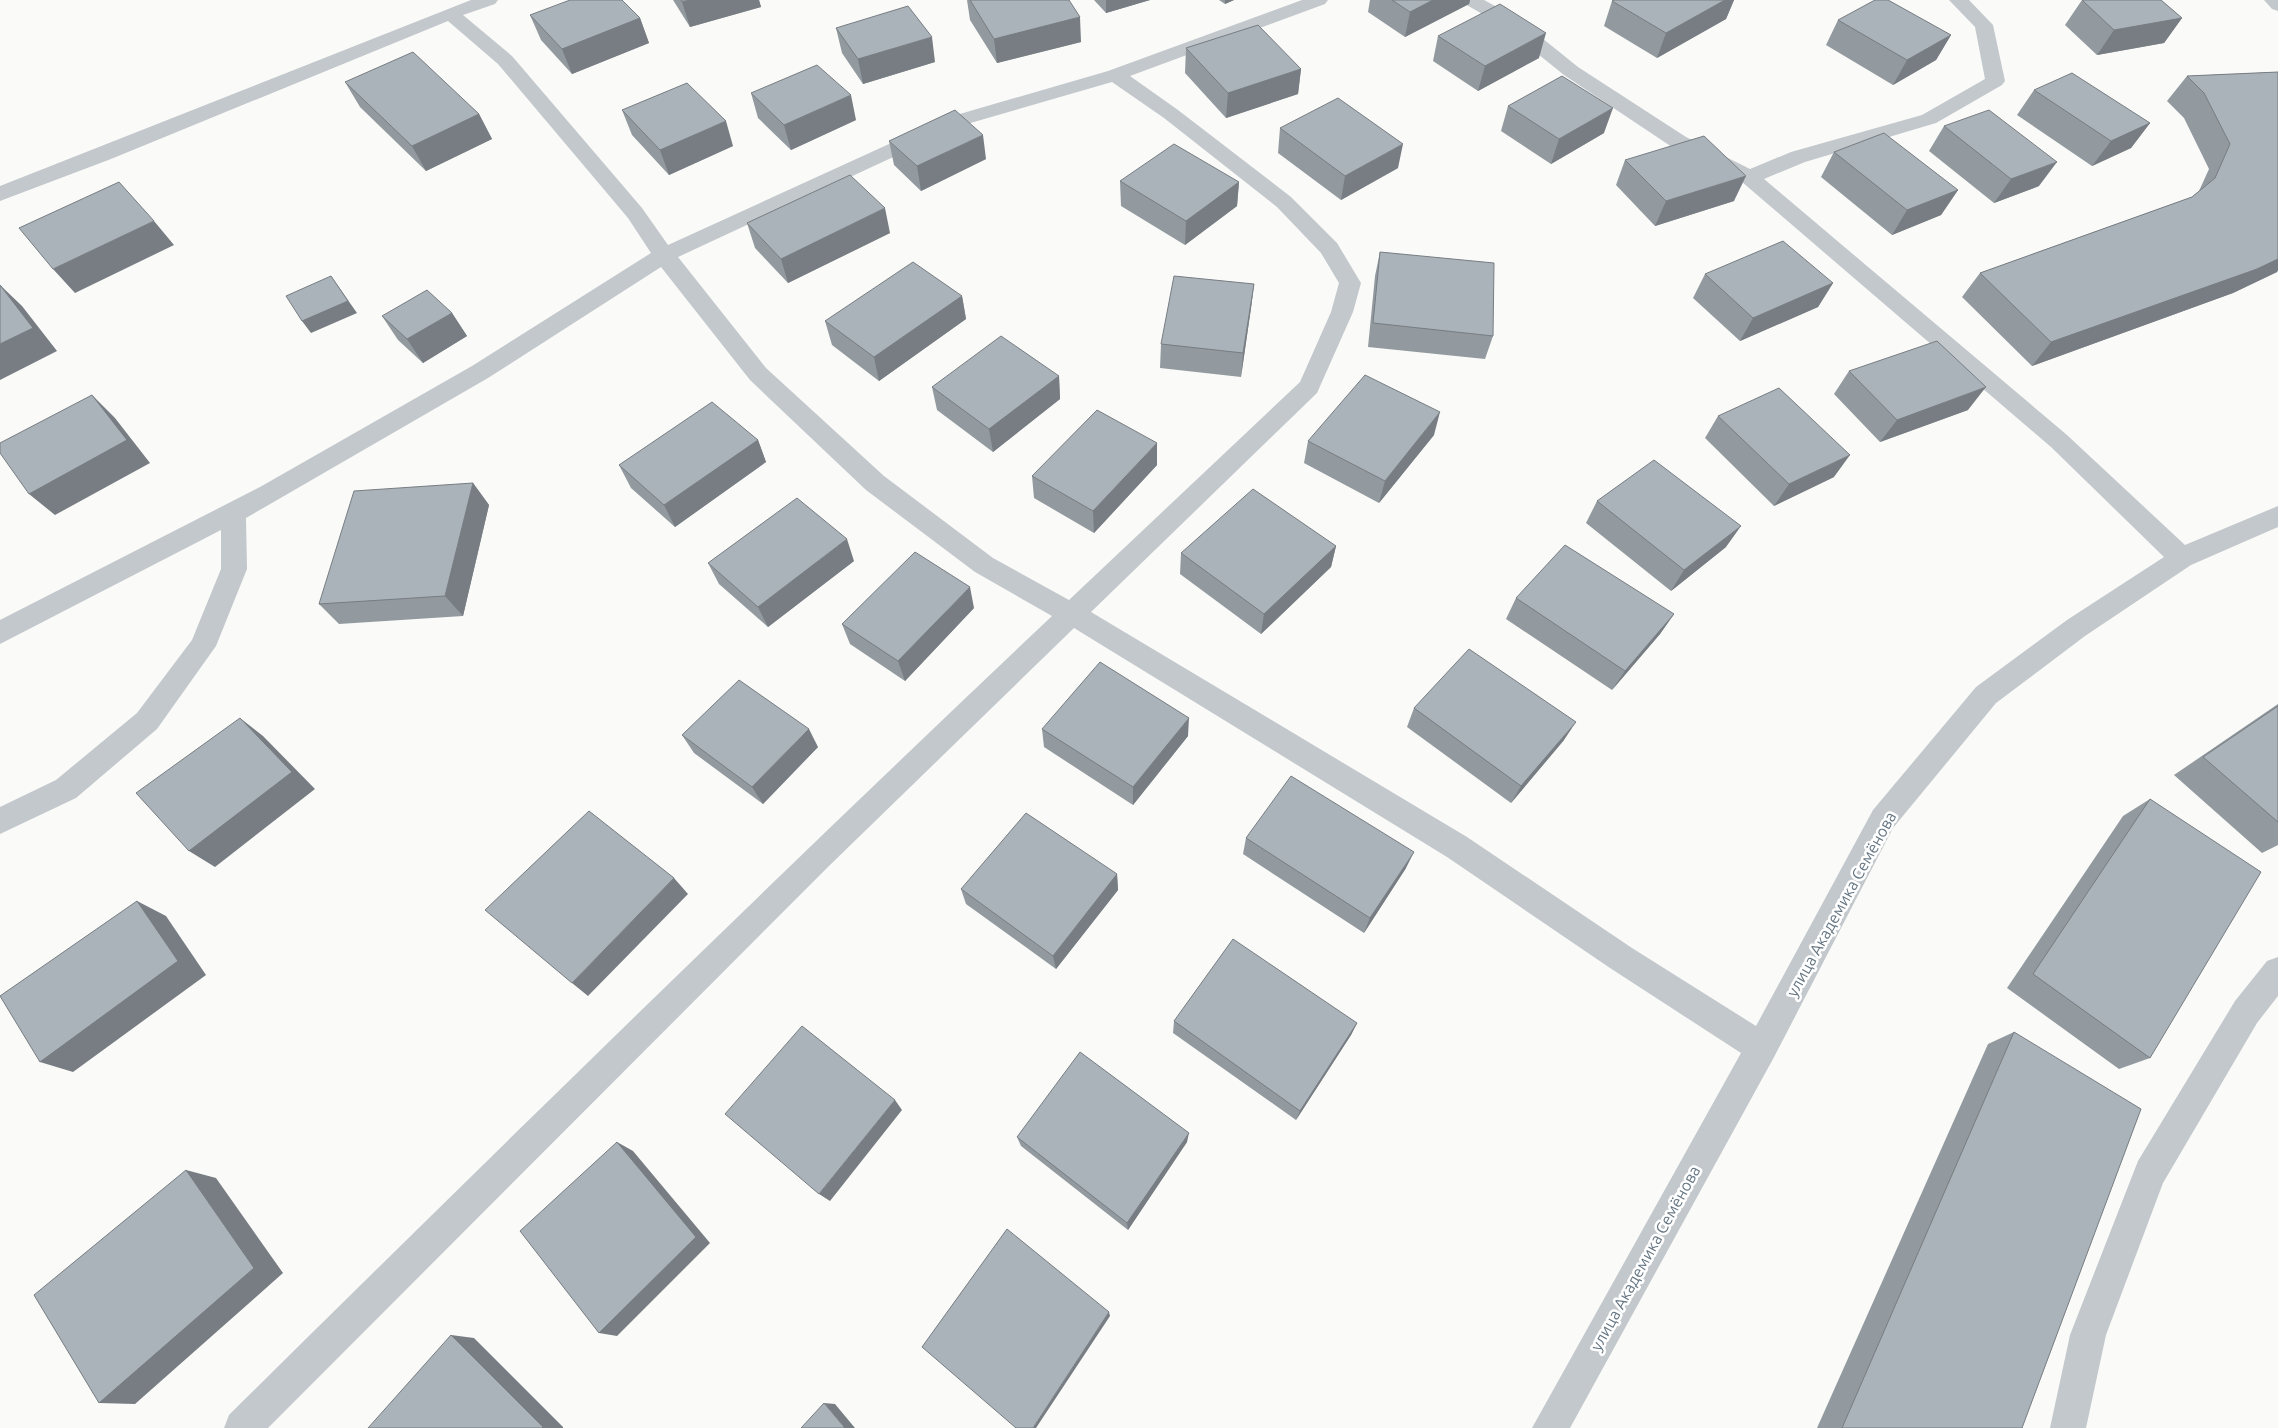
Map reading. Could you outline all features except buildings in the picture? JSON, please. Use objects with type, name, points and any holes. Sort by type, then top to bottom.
[{"type":"street","points":[[0,194],[104,154],[450,13],[489,0]]},
{"type":"street","points":[[0,633],[269,494],[480,372],[664,255],[954,122],[1115,75],[1319,0]]},
{"type":"street","points":[[1470,0],[1510,22],[1571,71],[1679,142],[1749,177],[2059,441],[2182,558]]},
{"type":"street","points":[[1749,177],[1798,157],[1928,119],[1995,81],[1984,25],[1958,0]]},
{"type":"street","points":[[2273,0],[2278,4]]},
{"type":"street","points":[[450,13],[505,60],[635,213],[664,255],[758,374],[875,483],[984,566],[1074,615],[1457,847],[1621,958],[1762,1048]]},
{"type":"street","points":[[242,1428],[820,855],[1074,615],[1309,387],[1342,312],[1350,283],[1329,248],[1284,202],[1170,114],[1115,75]]},
{"type":"street","points":[[0,822],[66,789],[147,721],[203,646],[234,569],[233,513]]},
{"type":"street","name":"улица Академика Семёнова","points":[[1550,1428],[1762,1048],[1883,819],[1986,695],[2076,628],[2182,558],[2278,516]]},
{"type":"street","points":[[2068,1428],[2088,1335],[2150,1174],[2246,1012],[2278,972]]}]
